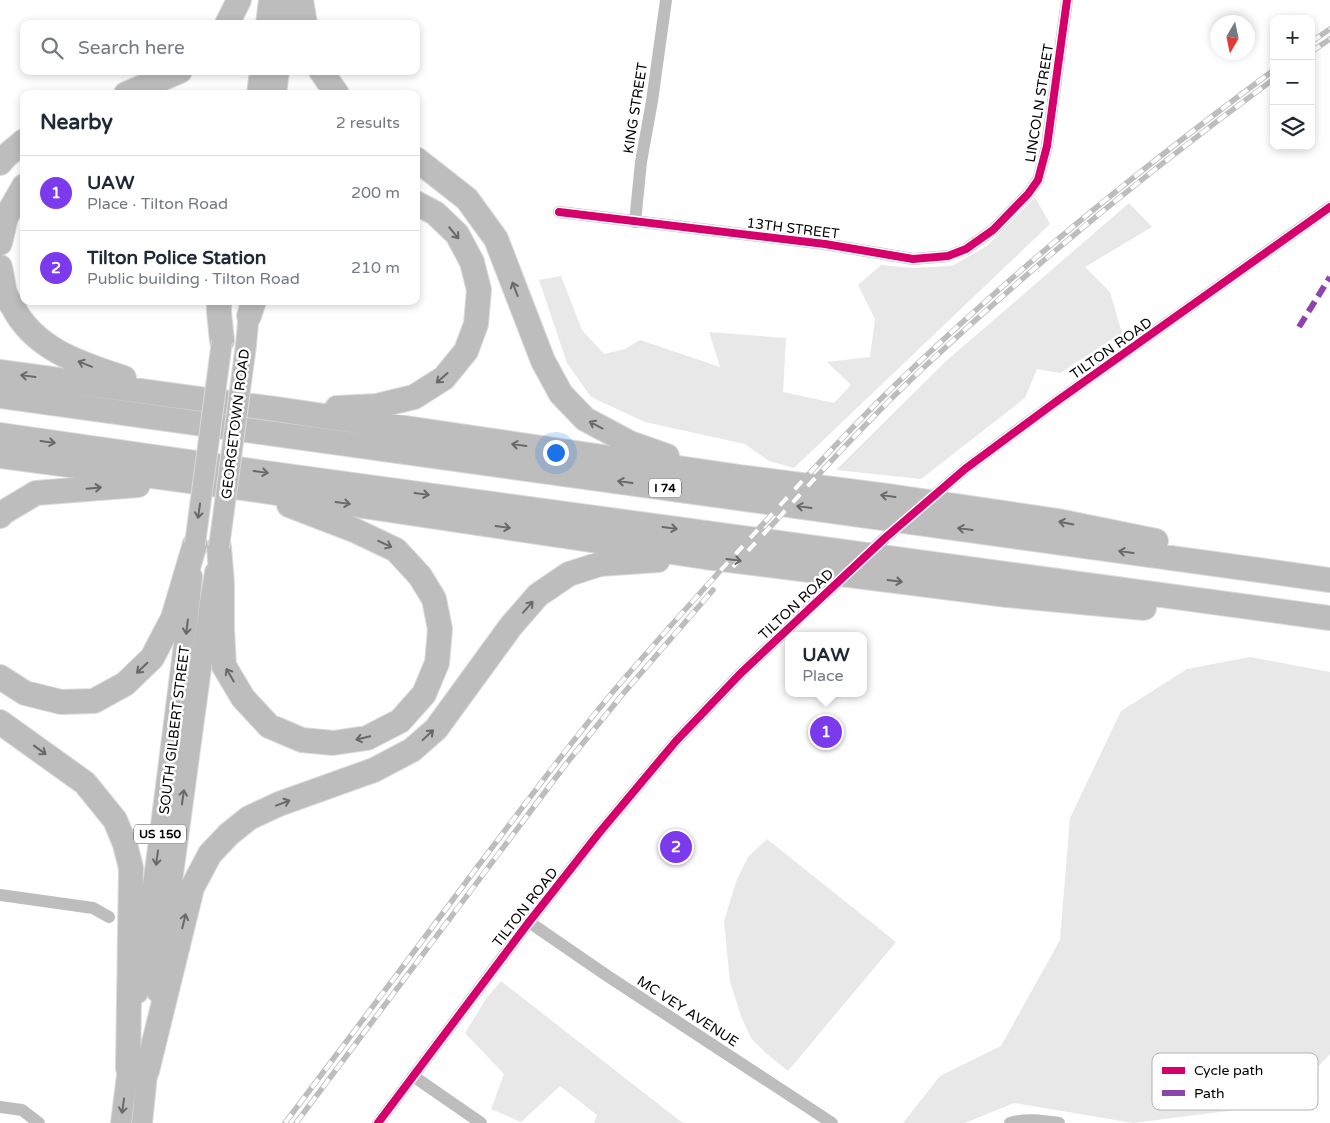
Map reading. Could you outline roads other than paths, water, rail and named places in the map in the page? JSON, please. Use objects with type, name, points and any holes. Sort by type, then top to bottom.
[{"type":"highway","points":[[229,20],[239,0]]},
{"type":"highway","points":[[301,0],[304,20]]},
{"type":"highway","points":[[135,90],[171,75]]},
{"type":"highway","points":[[324,75],[334,90]]},
{"type":"highway","points":[[0,163],[20,145]]},
{"type":"highway","points":[[420,162],[467,199],[496,239],[543,361],[561,394],[585,419],[630,443],[687,463],[740,477]]},
{"type":"highway","points":[[0,243],[6,217],[20,193]]},
{"type":"highway","points":[[282,410],[377,406],[414,397],[444,378],[466,352],[476,324],[479,290],[472,262],[456,234],[435,214],[420,205]]},
{"type":"highway","points":[[0,267],[6,294],[19,319],[37,339],[62,355],[90,367],[181,397]]},
{"type":"highway","points":[[219,305],[222,341]]},
{"type":"highway","points":[[0,372],[282,410],[1058,521],[1224,555],[1324,579]]},
{"type":"highway","name":"I 74","points":[[0,396],[1324,579]]},
{"type":"highway","points":[[0,435],[1330,618]]},
{"type":"highway","points":[[0,456],[242,488],[705,557],[1007,595],[1330,626]]},
{"type":"highway","points":[[0,516],[36,493],[183,481]]},
{"type":"highway","points":[[219,547],[224,666],[243,698],[269,726],[302,740],[333,743],[367,738],[400,721],[424,694],[437,663],[440,629],[434,599],[420,576],[396,550],[354,530],[242,488]]},
{"type":"highway","points":[[0,677],[25,693],[60,702],[94,701],[126,684],[152,658],[173,618],[195,544]]},
{"type":"highway","points":[[138,1069],[192,888],[210,854],[229,834],[249,818],[279,804],[374,770],[412,750],[436,729],[511,626],[538,595],[569,574],[600,564],[705,557]]},
{"type":"highway","points":[[0,722],[85,783],[115,820],[125,844],[131,868],[138,1069]]},
{"type":"main road","points":[[266,20],[269,0]]},
{"type":"main road","points":[[286,20],[289,0]]},
{"type":"main road","points":[[258,90],[259,75]]},
{"type":"main road","points":[[277,90],[278,75]]},
{"type":"main road","name":"GEORGETOWN ROAD","points":[[195,544],[222,341],[229,305]]},
{"type":"main road","name":"GEORGETOWN ROAD","points":[[219,547],[251,306]]},
{"type":"main road","name":"SOUTH GILBERT STREET","points":[[142,1123],[138,1069],[159,841],[190,598],[195,544]]},
{"type":"main road","name":"SOUTH GILBERT STREET","points":[[120,1123],[138,1069],[180,815],[219,547]]},
{"type":"street","name":"KING STREET","points":[[635,222],[641,162],[652,101],[666,0]]},
{"type":"street","name":"LINCOLN STREET","points":[[948,256],[966,249],[992,230],[1028,194],[1038,180],[1047,146],[1067,0]]},
{"type":"street","name":"TILTON ROAD","points":[[378,1123],[529,922],[599,833],[676,741],[741,673],[885,538],[965,469],[1330,207]]},
{"type":"street","name":"13TH STREET","points":[[559,212],[825,244],[912,259],[948,256]]},
{"type":"street","points":[[0,895],[93,908],[109,917]]},
{"type":"street","name":"MC VEY AVENUE","points":[[529,922],[606,975],[832,1123]]},
{"type":"street","points":[[413,1076],[481,1123]]},
{"type":"street","points":[[0,1107],[22,1110],[39,1123]]},
{"type":"street","points":[[1010,1123],[1040,1120],[1059,1123]]},
{"type":"railway","points":[[1315,39],[1330,29]]},
{"type":"railway","points":[[1315,49],[1330,39]]},
{"type":"railway","points":[[285,1123],[529,798],[599,709],[684,611],[832,449],[914,367],[1000,288],[1135,176],[1270,73]]},
{"type":"railway","points":[[733,567],[872,418],[963,331],[1093,219],[1270,82]]},
{"type":"railway","points":[[296,1123],[566,764],[622,695],[713,590]]},
{"type":"place","name":"UAW","points":[[826,732]]},
{"type":"place","name":"Tilton Police Station","points":[[676,847]]}]
